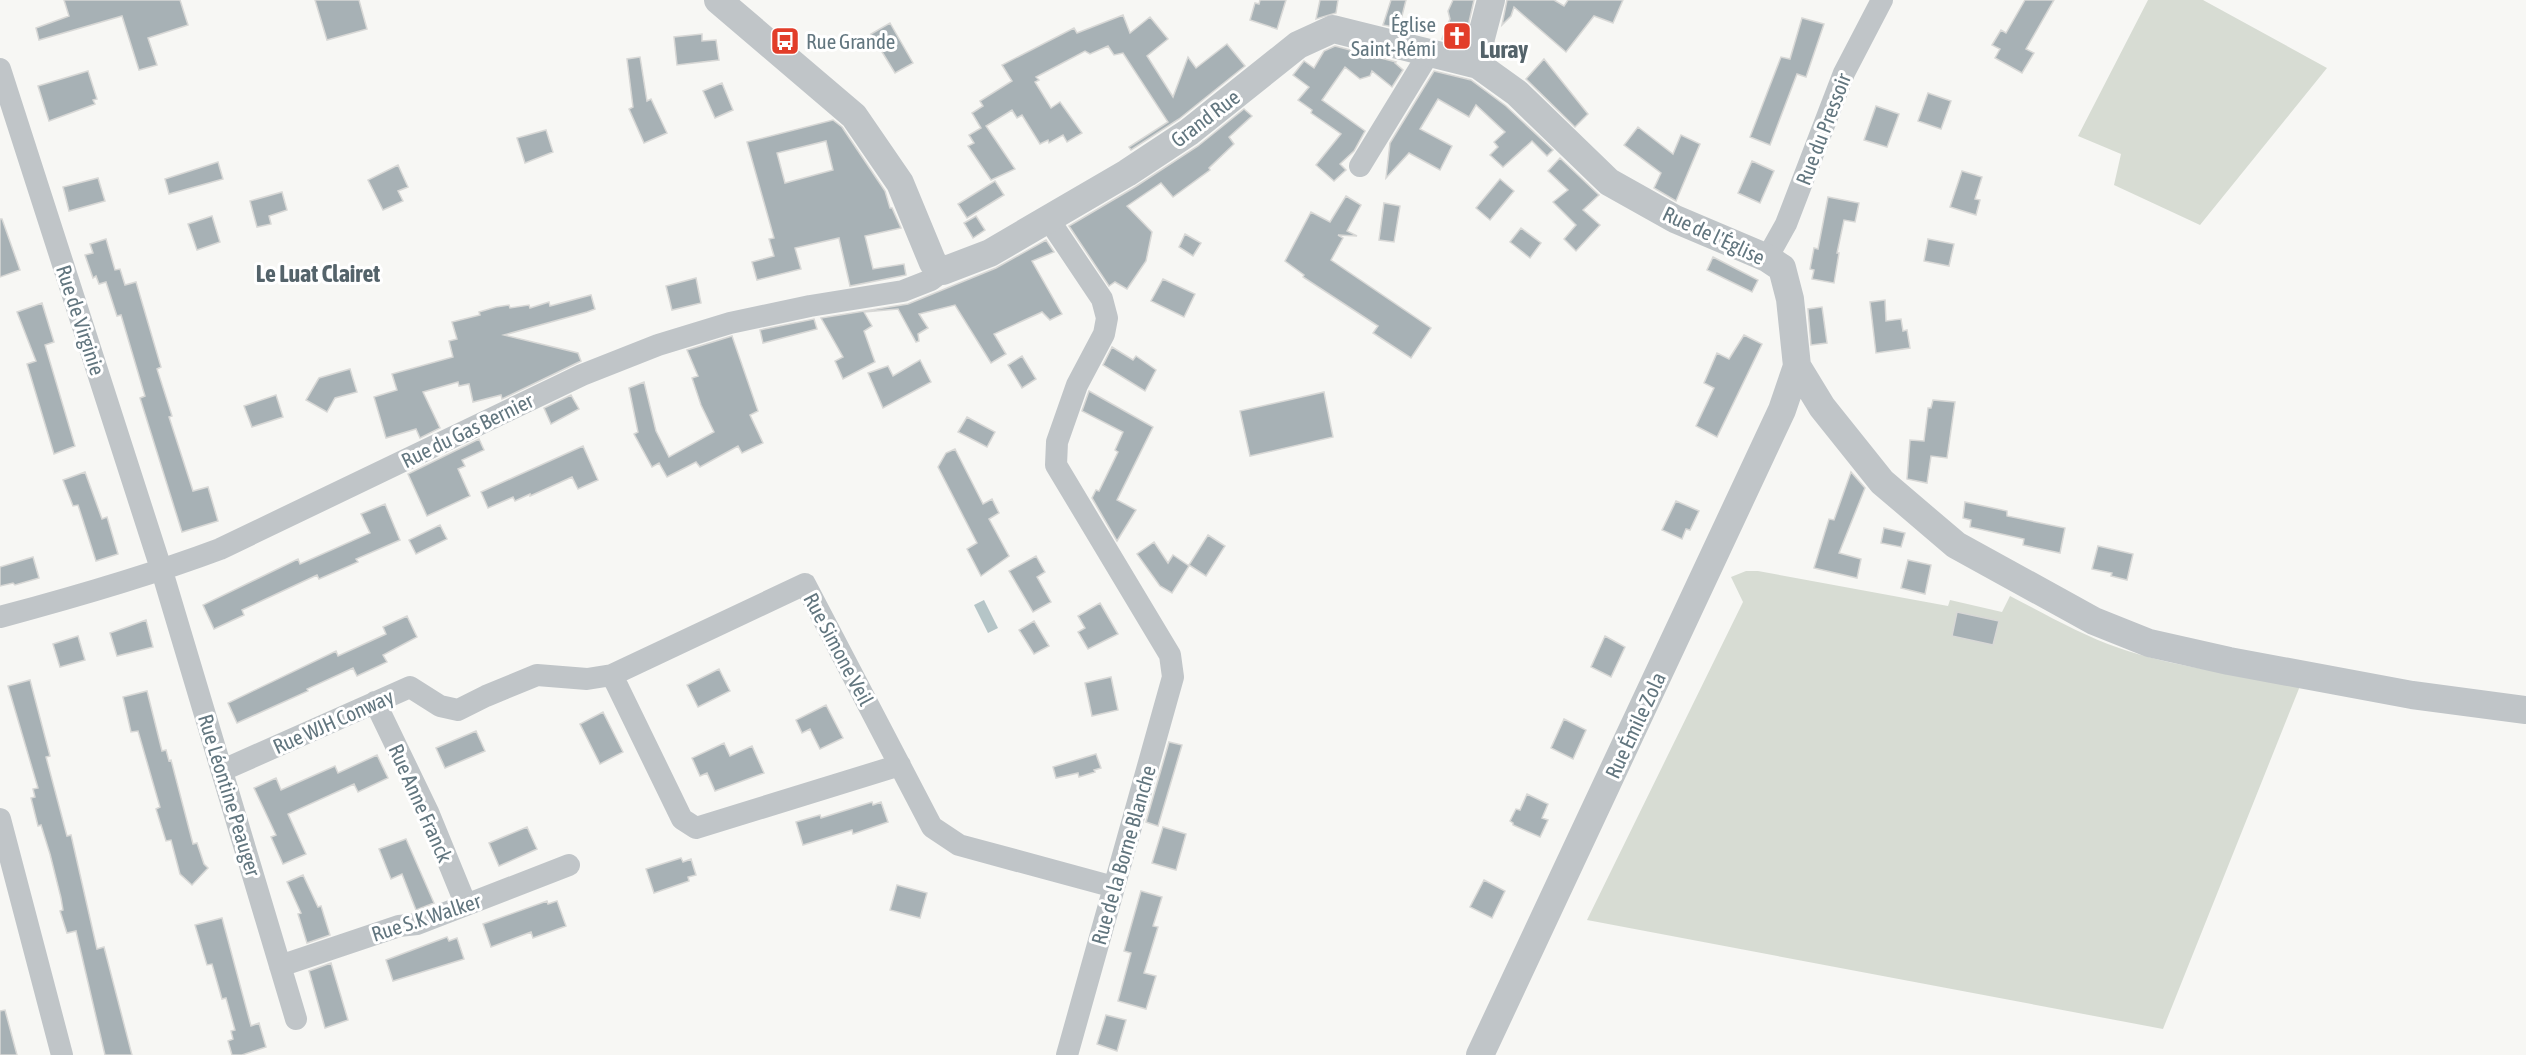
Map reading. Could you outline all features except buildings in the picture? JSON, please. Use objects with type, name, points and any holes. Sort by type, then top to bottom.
[{"type":"street","points":[[718,0],[854,116],[900,183],[933,263],[943,271]]},
{"type":"street","points":[[1478,65],[1481,38],[1491,0]]},
{"type":"street","name":"Rue du Pressoir","points":[[1767,258],[1786,224],[1844,73],[1882,0]]},
{"type":"street","name":"Grand Rue","points":[[943,271],[990,253],[1049,220],[1189,132],[1298,45],[1333,29],[1478,65]]},
{"type":"street","points":[[1360,166],[1429,53]]},
{"type":"street","name":"Rue de l'Église","points":[[1478,65],[1517,93],[1609,182],[1675,219],[1767,258],[1782,268],[1790,298],[1797,366],[1782,410],[1737,510]]},
{"type":"street","name":"Rue de Virginie","points":[[0,69],[162,571]]},
{"type":"street","name":"Rue de la Borne Blanche","points":[[1049,220],[1102,299],[1107,318],[1104,334],[1077,385],[1057,442],[1056,465],[1170,655],[1173,677],[1067,1055]]},
{"type":"street","name":"Rue du Gas Bernier","points":[[0,617],[99,591],[220,549],[582,375],[647,349],[730,323],[810,306],[903,291],[931,280],[943,271]]},
{"type":"street","points":[[1797,366],[1822,406],[1882,482],[1956,545],[2094,621],[2149,643],[2229,662],[2412,694],[2526,710]]},
{"type":"street","name":"Rue Émile Zola","points":[[1480,1055],[1532,940],[1737,510]]},
{"type":"street","name":"Rue Léontine Peauger","points":[[162,571],[296,1019]]},
{"type":"street","name":"Rue Simone Veil","points":[[440,706],[458,710],[537,675],[587,680],[612,675],[805,584],[932,827],[959,845],[1114,887]]},
{"type":"street","points":[[612,675],[682,819],[696,828],[900,765]]},
{"type":"street","name":"Rue WJH Conway","points":[[223,770],[410,687],[440,706]]},
{"type":"street","name":"Rue Anne Franck","points":[[375,702],[428,812],[466,905]]},
{"type":"street","points":[[0,822],[62,1055]]},
{"type":"street","name":"Rue S.K Walker","points":[[280,966],[399,926],[417,924],[569,865]]},
{"type":"shaded area","points":[[2148,0],[2203,0],[2327,68],[2200,225],[2114,185],[2121,154],[2078,136]]},
{"type":"shaded area","points":[[1746,571],[1758,571],[1948,606],[1950,600],[2002,612],[2010,596],[2091,637],[2140,655],[2300,686],[2163,1029],[1587,920],[1743,602],[1731,577]]},
{"type":"shaded area","points":[[984,600],[998,628],[988,633],[974,605]]},
{"type":"place","name":"Église Saint-Rémi","points":[[1457,36]]},
{"type":"place","name":"Rue Grande","points":[[785,41]]},
{"type":"district","name":"Luray","points":[[1504,49]]},
{"type":"district","name":"Le Luat Clairet","points":[[318,273]]}]
